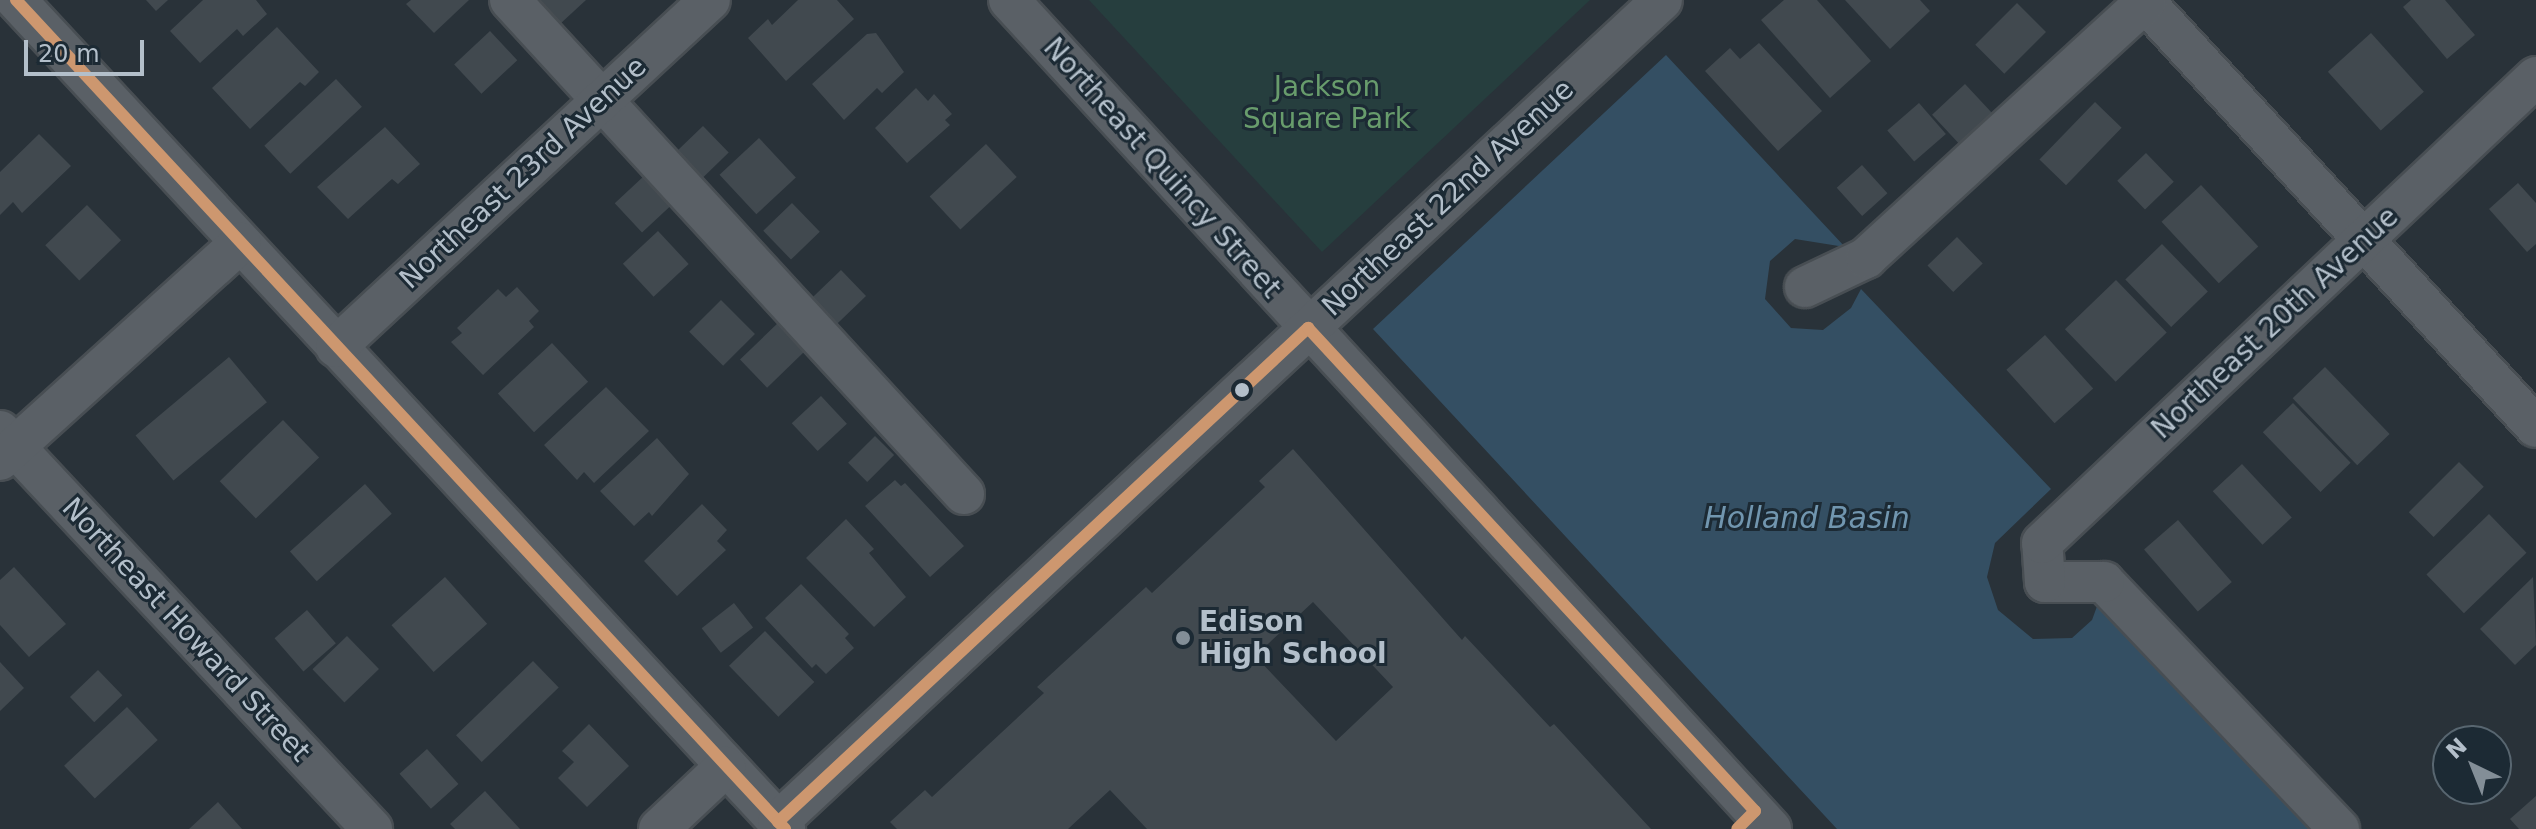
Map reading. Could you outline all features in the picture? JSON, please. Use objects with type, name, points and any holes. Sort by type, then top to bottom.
[{"type":"street","points":[[16,0],[782,825]]},
{"type":"street","points":[[510,0],[964,494]]},
{"type":"street","name":"Northeast 23rd Avenue","points":[[336,347],[710,0]]},
{"type":"street","name":"Northeast Quincy Street","points":[[1009,0],[1754,823]]},
{"type":"street","name":"Northeast 22nd Avenue","points":[[782,825],[1308,328],[1662,0]]},
{"type":"street","points":[[1805,287],[1866,258],[2144,1],[2536,427]]},
{"type":"street","name":"Northeast 20th Avenue","points":[[2339,829],[2104,582],[2045,582],[2042,543],[2536,77]]},
{"type":"street","points":[[5,446],[240,243]]},
{"type":"street","name":"Northeast Howard Street","points":[[5,446],[372,829]]},
{"type":"street","points":[[659,829],[725,767]]},
{"type":"green space","name":"Jackson Square Park","points":[[1089,0],[1590,0],[1322,252]]},
{"type":"water","name":"Holland Basin","points":[[1666,55],[1845,247],[1795,239],[1770,261],[1765,299],[1791,328],[1823,330],[1851,308],[1861,289],[2051,489],[1995,543],[1987,577],[1998,610],[2033,639],[2072,638],[2092,620],[2103,590],[2336,829],[1837,829],[1373,329]]},
{"type":"building","points":[[146,0],[168,0],[156,11]]},
{"type":"building","points":[[203,0],[256,0],[267,14],[243,36],[237,29],[200,63],[170,31]]},
{"type":"building","points":[[411,0],[469,0],[434,33],[406,4]]},
{"type":"building","points":[[533,0],[586,0],[560,24]]},
{"type":"building","points":[[798,0],[837,0],[854,19],[786,81],[748,38],[768,19],[772,25]]},
{"type":"building","points":[[1784,0],[1817,0],[1871,61],[1830,98],[1761,20]]},
{"type":"building","points":[[1845,0],[1920,0],[1930,11],[1890,49]]},
{"type":"building","points":[[2411,0],[2445,0],[2475,35],[2447,59],[2403,7]]},
{"type":"building","points":[[2017,3],[2046,32],[2004,74],[1975,45]]},
{"type":"building","points":[[277,27],[319,72],[305,86],[300,82],[250,129],[212,88]]},
{"type":"building","points":[[490,31],[517,60],[481,94],[454,64]]},
{"type":"building","points":[[876,33],[904,72],[882,93],[877,88],[844,120],[812,84],[867,34]]},
{"type":"building","points":[[2371,33],[2424,92],[2381,131],[2328,72]]},
{"type":"building","points":[[1759,43],[1822,111],[1778,151],[1705,71],[1730,48],[1740,59]]},
{"type":"building","points":[[336,79],[362,107],[290,174],[264,146]]},
{"type":"building","points":[[1965,84],[1994,115],[1961,145],[1932,115]]},
{"type":"building","points":[[916,88],[928,101],[934,94],[952,114],[945,120],[950,125],[907,163],[875,128]]},
{"type":"building","points":[[2095,102],[2122,128],[2066,185],[2039,160]]},
{"type":"building","points":[[1919,103],[1946,134],[1914,161],[1887,131]]},
{"type":"building","points":[[703,126],[729,153],[701,180],[675,153]]},
{"type":"building","points":[[385,127],[420,164],[398,184],[392,179],[348,219],[317,187]]},
{"type":"building","points":[[39,134],[71,166],[22,213],[13,202],[0,215],[0,172]]},
{"type":"building","points":[[759,138],[796,177],[756,214],[720,175]]},
{"type":"building","points":[[986,144],[1017,177],[960,229],[930,197]]},
{"type":"building","points":[[2146,153],[2174,182],[2145,210],[2117,181]]},
{"type":"building","points":[[1862,165],[1887,193],[1862,216],[1837,188]]},
{"type":"building","points":[[644,176],[671,205],[642,233],[615,203]]},
{"type":"building","points":[[2518,183],[2536,203],[2536,244],[2527,252],[2489,209]]},
{"type":"building","points":[[2201,185],[2258,246],[2219,283],[2162,222]]},
{"type":"building","points":[[792,203],[820,232],[791,260],[763,231]]},
{"type":"building","points":[[87,205],[121,240],[79,281],[45,245]]},
{"type":"building","points":[[658,231],[689,264],[654,297],[623,264]]},
{"type":"building","points":[[1957,237],[1983,264],[1953,292],[1928,265]]},
{"type":"building","points":[[2162,244],[2208,291],[2171,327],[2125,279]]},
{"type":"building","points":[[841,270],[866,296],[835,326],[810,300]]},
{"type":"building","points":[[2116,280],[2167,333],[2116,382],[2065,329]]},
{"type":"building","points":[[517,287],[539,311],[529,321],[534,327],[483,375],[451,342],[462,333],[457,328],[498,289],[506,297]]},
{"type":"building","points":[[721,300],[755,334],[723,366],[689,332]]},
{"type":"building","points":[[781,320],[808,348],[767,388],[740,360]]},
{"type":"building","points":[[2045,335],[2093,389],[2055,423],[2006,370]]},
{"type":"building","points":[[552,343],[588,382],[534,432],[498,393]]},
{"type":"building","points":[[229,357],[267,402],[173,481],[136,435]]},
{"type":"building","points":[[2325,367],[2390,434],[2357,465],[2293,398]]},
{"type":"building","points":[[606,387],[649,431],[594,483],[584,472],[577,480],[544,445]]},
{"type":"building","points":[[821,396],[847,424],[818,451],[792,423]]},
{"type":"building","points":[[2293,403],[2351,463],[2320,492],[2263,432]]},
{"type":"building","points":[[283,420],[319,457],[256,519],[220,481]]},
{"type":"building","points":[[875,436],[894,455],[867,482],[848,463]]},
{"type":"building","points":[[657,438],[689,474],[652,516],[649,512],[634,526],[600,491]]},
{"type":"building","name":"Edison High School","points":[[1293,449],[1462,640],[1465,636],[1550,727],[1554,724],[1651,829],[1147,829],[1110,790],[1068,829],[897,829],[890,822],[925,790],[932,797],[1044,693],[1037,687],[1146,587],[1152,593],[1265,487],[1259,481]],"holes":[[[1313,602],[1393,687],[1336,741],[1255,656]]]},
{"type":"building","points":[[2459,462],[2484,487],[2434,537],[2409,512]]},
{"type":"building","points":[[2242,464],[2292,517],[2263,545],[2213,491]]},
{"type":"building","points":[[895,480],[901,486],[905,483],[964,546],[930,577],[865,506]]},
{"type":"building","points":[[365,484],[392,514],[317,581],[290,552]]},
{"type":"building","points":[[702,504],[727,530],[717,541],[726,550],[677,596],[644,561]]},
{"type":"building","points":[[2489,514],[2527,553],[2464,613],[2426,574]]},
{"type":"building","points":[[846,519],[874,549],[869,553],[906,597],[874,627],[806,558]]},
{"type":"building","points":[[2178,520],[2232,582],[2198,611],[2144,550]]},
{"type":"building","points":[[14,567],[66,624],[29,657],[0,625],[0,580]]},
{"type":"building","points":[[445,577],[487,624],[434,672],[391,625]]},
{"type":"building","points":[[2533,577],[2536,645],[2515,665],[2480,629]]},
{"type":"building","points":[[801,584],[849,634],[845,638],[854,648],[826,674],[816,664],[812,668],[765,618]]},
{"type":"building","points":[[734,603],[753,627],[721,653],[702,628]]},
{"type":"building","points":[[307,610],[336,643],[303,671],[275,638]]},
{"type":"building","points":[[765,631],[814,682],[778,717],[729,666]]},
{"type":"building","points":[[347,636],[379,669],[344,702],[312,669]]},
{"type":"building","points":[[533,661],[559,688],[482,762],[456,735]]},
{"type":"building","points":[[0,662],[24,688],[0,711]]},
{"type":"building","points":[[98,670],[122,695],[94,722],[70,697]]},
{"type":"building","points":[[127,707],[158,740],[95,799],[64,766]]},
{"type":"building","points":[[589,724],[629,766],[587,807],[558,778],[574,762],[562,751]]},
{"type":"building","points":[[427,749],[458,784],[431,809],[400,774]]},
{"type":"building","points":[[485,791],[520,829],[455,829],[450,824]]},
{"type":"building","points":[[2536,796],[2536,829],[2519,829],[2510,819]]},
{"type":"building","points":[[218,802],[242,829],[189,829]]},
{"type":"transit line","points":[[16,0],[785,829]]},
{"type":"transit line","points":[[778,822],[1308,328],[1755,811],[1737,829]]},
{"type":"place","name":"Edison High School","points":[[1183,638]]}]
